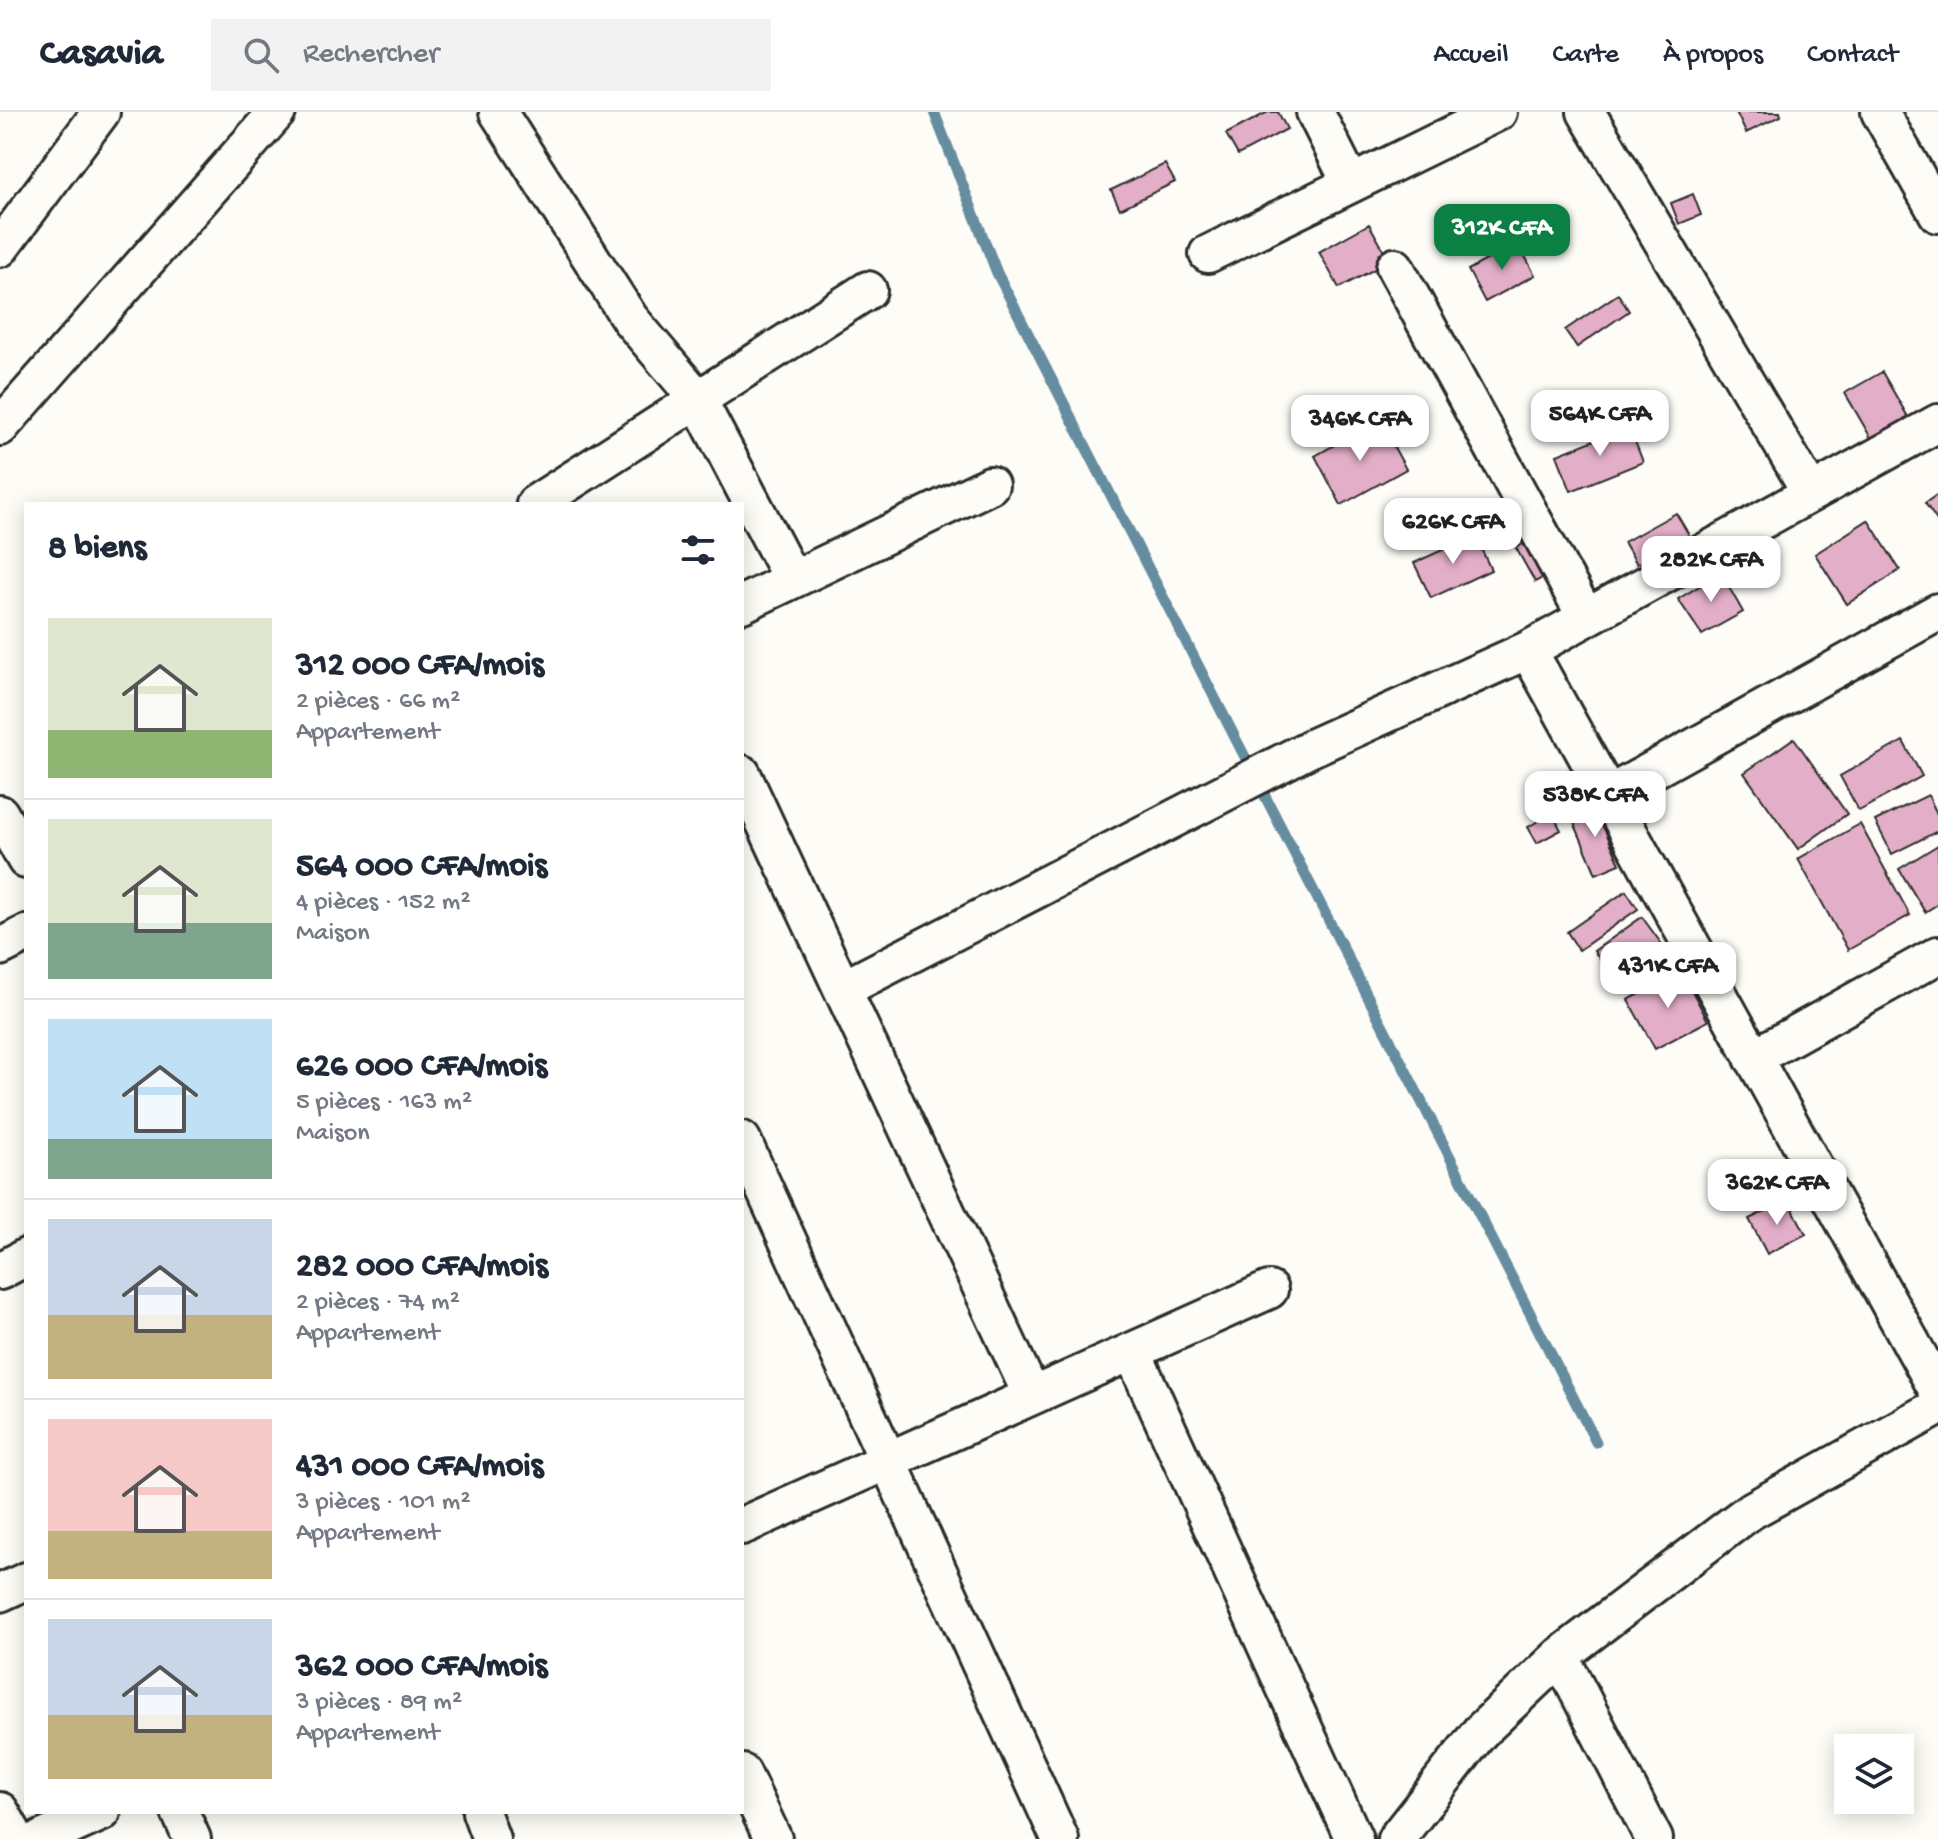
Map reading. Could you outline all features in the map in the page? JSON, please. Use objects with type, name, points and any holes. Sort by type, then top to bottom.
[{"type":"street","points":[[0,427],[277,112]]},
{"type":"street","points":[[498,112],[630,319],[697,398],[792,579]]},
{"type":"street","points":[[1315,112],[1351,184]]},
{"type":"street","points":[[1208,254],[1498,112]]},
{"type":"street","points":[[1586,112],[1811,493]]},
{"type":"street","points":[[1880,112],[1938,214]]},
{"type":"street","points":[[0,248],[91,116]]},
{"type":"street","points":[[1395,267],[1586,617]]},
{"type":"street","points":[[538,502],[868,290]]},
{"type":"street","points":[[843,989],[1311,748],[1528,650],[1938,423]]},
{"type":"street","points":[[744,603],[990,485]]},
{"type":"street","points":[[1608,795],[1938,612]]},
{"type":"street","points":[[1528,650],[1938,1391]]},
{"type":"street","points":[[744,778],[1032,1396]]},
{"type":"street","points":[[0,814],[24,856]]},
{"type":"street","points":[[0,947],[24,935]]},
{"type":"street","points":[[1753,1058],[1938,955]]},
{"type":"street","points":[[744,1144],[1060,1839]]},
{"type":"street","points":[[0,1271],[24,1258]]},
{"type":"street","points":[[744,1525],[1269,1290]]},
{"type":"street","points":[[1132,1351],[1354,1839]]},
{"type":"street","points":[[1396,1839],[1480,1732],[1560,1656],[1749,1512],[1938,1407]]},
{"type":"street","points":[[0,1593],[24,1582]]},
{"type":"street","points":[[1560,1656],[1654,1839]]},
{"type":"street","points":[[744,1777],[773,1839]]},
{"type":"street","points":[[0,1811],[16,1839]]},
{"type":"street","points":[[42,1839],[98,1814]]},
{"type":"street","points":[[181,1814],[192,1839]]},
{"type":"street","points":[[482,1814],[491,1839]]},
{"type":"building","points":[[1268,112],[1278,112],[1287,129],[1238,155],[1226,134]]},
{"type":"building","points":[[1736,112],[1780,112],[1781,116],[1746,133]]},
{"type":"building","points":[[1165,164],[1175,182],[1120,209],[1111,190]]},
{"type":"building","points":[[1693,194],[1701,215],[1679,224],[1671,203]]},
{"type":"building","points":[[1369,224],[1390,261],[1339,288],[1319,252]]},
{"type":"building","points":[[1518,243],[1535,275],[1485,302],[1468,270]]},
{"type":"building","points":[[1618,294],[1629,311],[1577,347],[1565,330]]},
{"type":"building","points":[[1882,372],[1908,417],[1871,438],[1845,393]]},
{"type":"building","points":[[1379,420],[1406,469],[1341,505],[1315,456]]},
{"type":"building","points":[[1629,426],[1643,462],[1571,491],[1557,455]]},
{"type":"building","points":[[1938,494],[1938,522],[1925,503]]},
{"type":"building","points":[[1676,513],[1689,535],[1637,564],[1624,542]]},
{"type":"building","points":[[1868,520],[1900,570],[1847,604],[1815,554]]},
{"type":"building","points":[[1475,535],[1491,570],[1431,598],[1414,563]]},
{"type":"building","points":[[1533,538],[1552,573],[1535,582],[1516,548]]},
{"type":"building","points":[[1721,573],[1743,612],[1702,635],[1678,599]]},
{"type":"building","points":[[1794,738],[1847,814],[1798,849],[1744,773]]},
{"type":"building","points":[[1903,741],[1922,776],[1859,811],[1840,776]]},
{"type":"building","points":[[1928,795],[1938,816],[1938,831],[1892,854],[1875,821]]},
{"type":"building","points":[[1593,803],[1620,864],[1596,874],[1570,813]]},
{"type":"building","points":[[1552,813],[1561,830],[1537,843],[1528,827]]},
{"type":"building","points":[[1860,824],[1910,915],[1848,950],[1798,859]]},
{"type":"building","points":[[1938,845],[1938,904],[1925,912],[1899,869]]},
{"type":"building","points":[[1626,891],[1638,909],[1579,950],[1567,932]]},
{"type":"building","points":[[1642,917],[1666,950],[1617,984],[1594,951]]},
{"type":"building","points":[[1682,972],[1708,1021],[1655,1049],[1628,1000]]},
{"type":"building","points":[[1788,1200],[1806,1234],[1767,1254],[1749,1219]]},
{"type":"waterway","points":[[934,112],[997,273],[1596,1442]]}]
